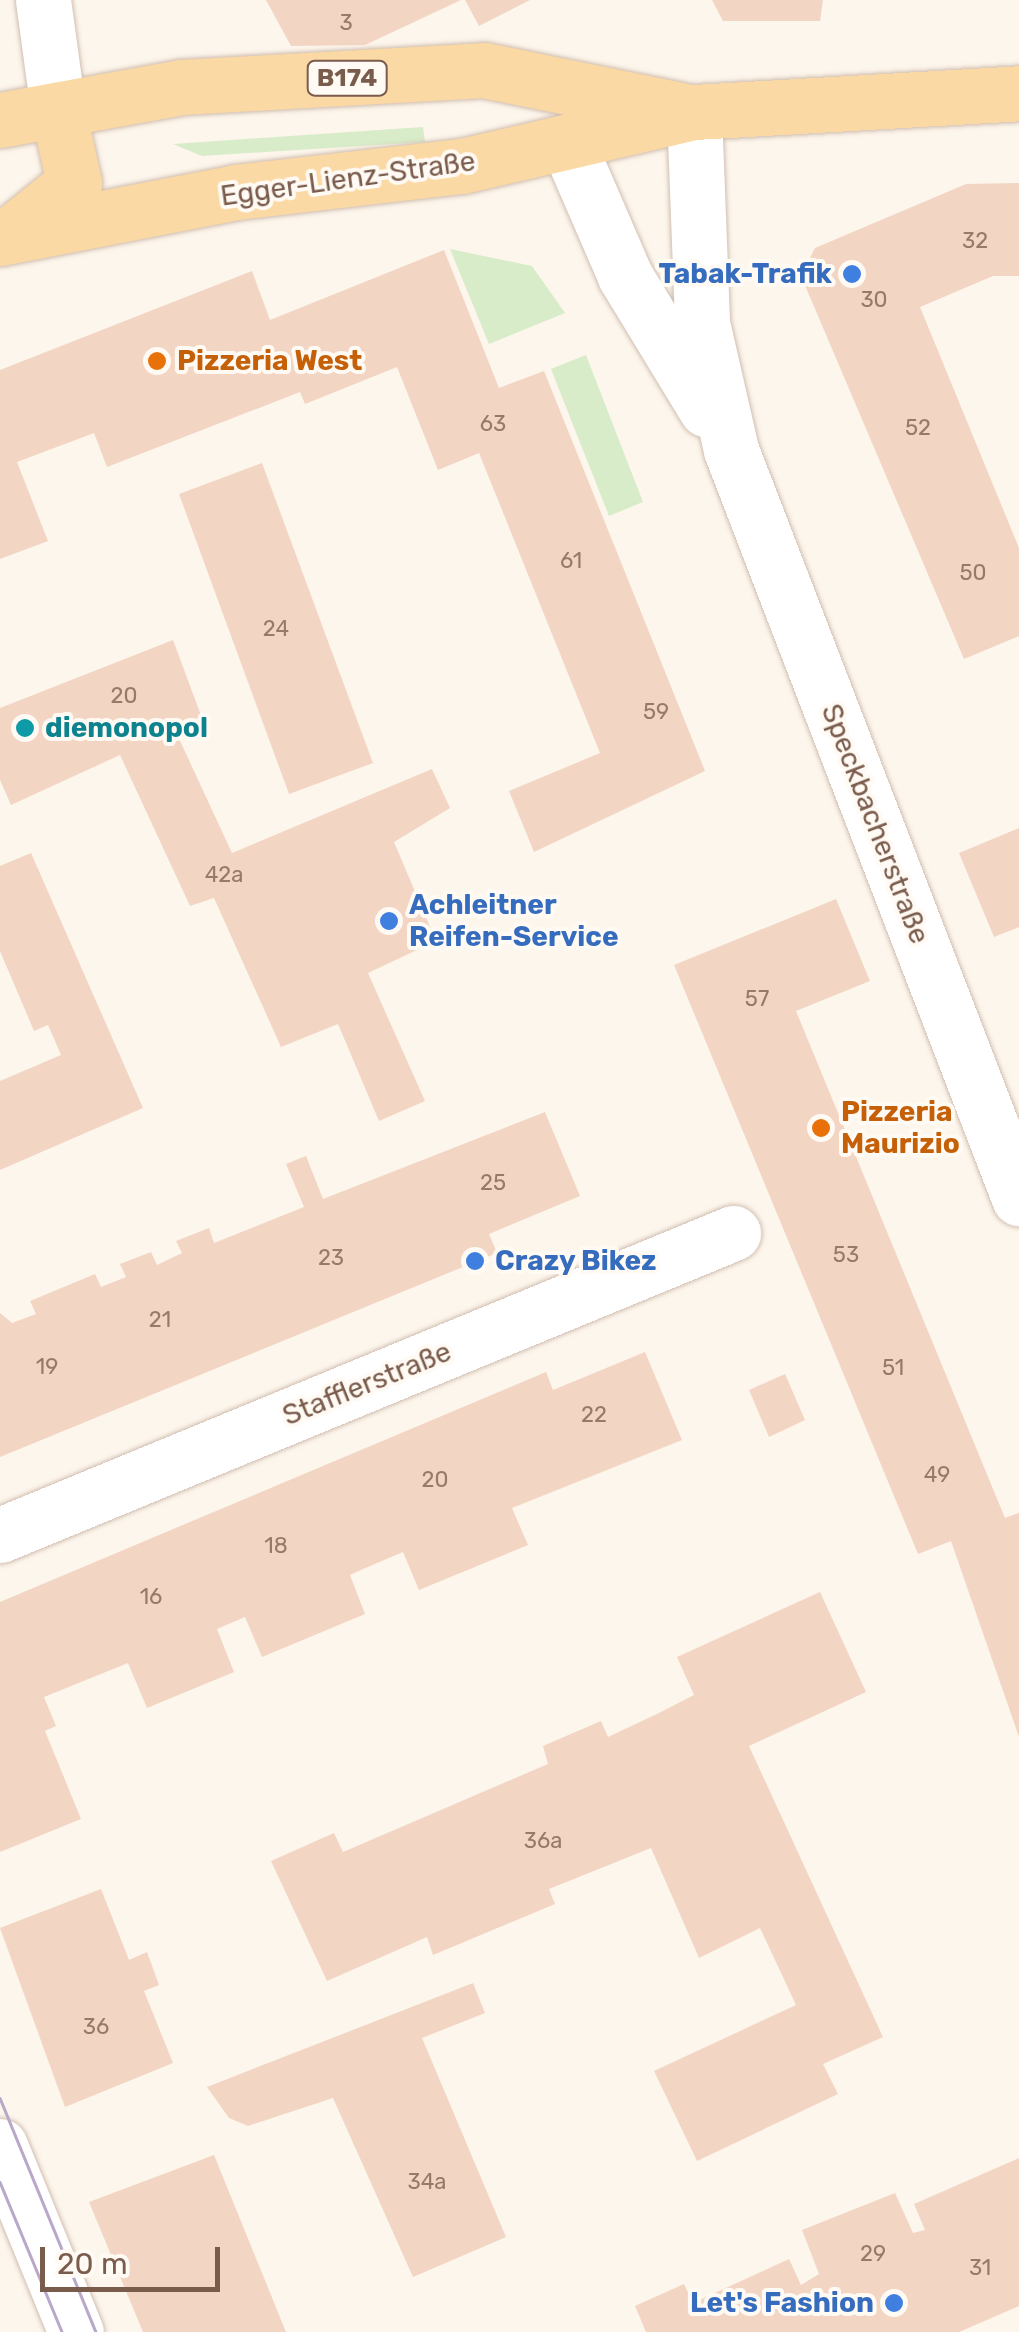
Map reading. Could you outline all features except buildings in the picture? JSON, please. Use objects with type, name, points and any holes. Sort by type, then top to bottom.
[{"type":"main road","name":"Egger-Lienz-Straße","points":[[0,120],[181,87],[484,70],[694,112]]},
{"type":"main road","name":"Egger-Lienz-Straße","points":[[5,237],[568,144],[694,112],[1019,93]]},
{"type":"main road","points":[[5,237],[74,184],[58,110]]},
{"type":"street","points":[[43,0],[58,110]]},
{"type":"street","name":"Speckbacherstraße","points":[[694,112],[702,323],[731,450],[1019,1198]]},
{"type":"street","name":"Speckbacherstraße","points":[[568,144],[625,276],[731,450]]},
{"type":"street","name":"Stafflerstraße","points":[[0,1535],[734,1233]]},
{"type":"street","points":[[0,2146],[76,2332]]},
{"type":"green space","points":[[423,127],[425,142],[202,156],[173,144]]},
{"type":"green space","points":[[450,249],[532,266],[565,313],[489,344]]},
{"type":"green space","points":[[586,355],[643,502],[609,516],[551,369]]},
{"type":"tram line","points":[[0,2098],[96,2332]]},
{"type":"tram line","points":[[0,2182],[62,2332]]},
{"type":"place","name":"Tabak-Trafik","points":[[852,274]]},
{"type":"place","name":"Pizzeria West","points":[[157,361]]},
{"type":"place","name":"diemonopol","points":[[25,728]]},
{"type":"place","name":"Achleitner Reifen-Service","points":[[389,921]]},
{"type":"place","name":"Pizzeria Maurizio","points":[[821,1128]]},
{"type":"place","name":"Crazy Bikez","points":[[475,1261]]},
{"type":"place","name":"Let's Fashion","points":[[894,2303]]}]
